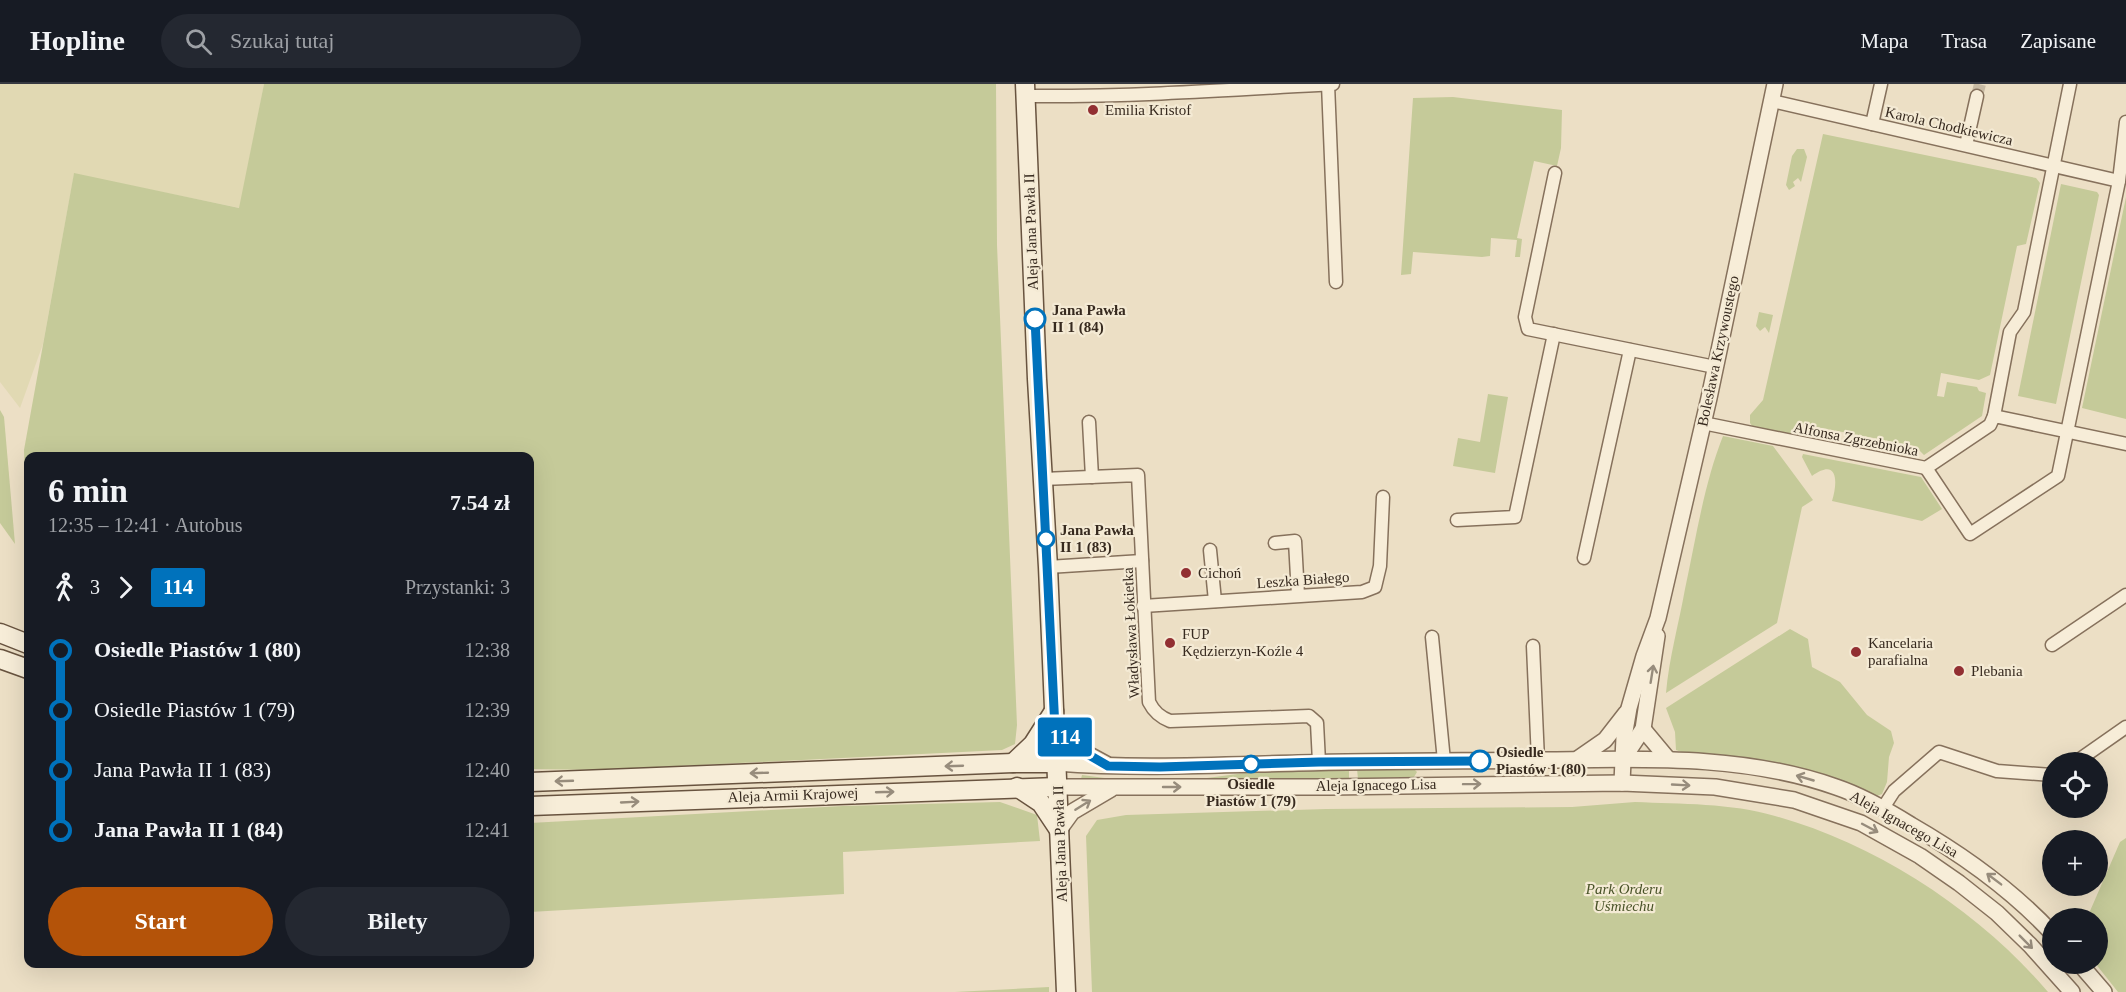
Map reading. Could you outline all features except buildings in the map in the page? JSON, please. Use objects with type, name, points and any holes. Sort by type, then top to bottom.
[{"type":"main road","name":"Aleja Jana Pawła II","points":[[1025,90],[1066,992]]},
{"type":"main road","points":[[0,633],[24,642]]},
{"type":"main road","points":[[0,659],[24,668]]},
{"type":"main road","points":[[1013,763],[1054,720]]},
{"type":"main road","name":"Aleja Armii Krajowej","points":[[534,782],[1056,763]]},
{"type":"main road","points":[[1017,787],[1041,803],[1059,830]]},
{"type":"main road","name":"Aleja Armii Krajowej","points":[[534,806],[1057,787]]},
{"type":"street","points":[[1328,84],[1336,282]]},
{"type":"street","points":[[1025,90],[1069,97],[1153,95],[1333,84]]},
{"type":"street","name":"Bolesława Krzywoustego","points":[[1623,759],[1629,708],[1658,618],[1703,423],[1775,84]]},
{"type":"street","points":[[1872,124],[1881,84]]},
{"type":"street","points":[[2070,84],[2024,312],[2010,332],[1994,416],[2126,444]]},
{"type":"street","points":[[1966,146],[1977,96]]},
{"type":"street","name":"Karola Chodkiewicza","points":[[1772,101],[2119,180]]},
{"type":"street","points":[[1926,468],[1970,534],[2058,476],[2119,180],[2126,122]]},
{"type":"street","points":[[1556,173],[1525,317],[1527,329],[1715,367]]},
{"type":"street","points":[[1457,520],[1515,517],[1554,334]]},
{"type":"street","points":[[1584,558],[1630,350]]},
{"type":"street","name":"Alfonsa Zgrzebnioka","points":[[1703,423],[1926,468],[1990,425],[1994,416]]},
{"type":"street","points":[[1089,422],[1092,477]]},
{"type":"street","name":"Władysława Łokietka","points":[[1043,479],[1138,475],[1149,702],[1153,710],[1162,718],[1170,721],[1309,716],[1317,723],[1319,762]]},
{"type":"street","name":"Leszka Białego","points":[[1143,606],[1362,592],[1375,586],[1380,566],[1383,497]]},
{"type":"street","points":[[1275,543],[1294,541],[1299,595]]},
{"type":"street","points":[[1210,550],[1215,602]]},
{"type":"street","points":[[1048,567],[1142,561]]},
{"type":"street","points":[[2052,645],[2126,595]]},
{"type":"street","name":"Bolesława Krzywoustego","points":[[1623,759],[1643,729],[1656,648],[1658,618]]},
{"type":"street","points":[[1432,637],[1444,761]]},
{"type":"street","points":[[1533,646],[1538,760]]},
{"type":"street","name":"Bolesława Krzywoustego","points":[[1576,759],[1605,740],[1629,708]]},
{"type":"street","points":[[1054,720],[1082,751],[1108,766]]},
{"type":"street","points":[[2090,752],[2126,727]]},
{"type":"street","points":[[1643,729],[1668,759]]},
{"type":"street","points":[[1883,808],[1894,791],[1939,752],[1997,771],[2042,774]]},
{"type":"street","points":[[1622,783],[1623,759]]},
{"type":"street","name":"Aleja Ignacego Lisa","points":[[1056,763],[1160,767],[1319,762],[1668,759],[1787,772],[1835,787],[1883,808],[1973,864],[2012,893],[2042,923]]},
{"type":"street","name":"Aleja Ignacego Lisa","points":[[1057,787],[1622,783],[1715,787],[1794,800],[1861,823],[1920,856],[1959,883],[1996,913],[2030,945],[2072,992]]},
{"type":"street","points":[[1059,830],[1072,812],[1114,788]]},
{"type":"street","points":[[2088,974],[2104,992]]},
{"type":"shaded area","points":[[0,84],[264,84],[240,208],[74,174],[43,344],[20,408],[0,382]]},
{"type":"green space","points":[[264,84],[996,84],[997,245],[1017,725],[1015,744],[1002,750],[598,770],[534,769],[534,452],[24,452],[74,173],[239,208]]},
{"type":"green space","points":[[1453,97],[1562,110],[1561,148],[1557,166],[1534,161],[1517,238],[1522,239],[1520,257],[1515,257],[1517,240],[1491,238],[1490,256],[1413,252],[1411,274],[1401,275],[1413,98]]},
{"type":"green space","points":[[1823,134],[2036,178],[2040,183],[2026,244],[2017,246],[1990,375],[1979,380],[1941,373],[1937,396],[1944,397],[1947,382],[1977,387],[1979,391],[1986,393],[1982,416],[1924,455],[1915,446],[1801,424],[1798,436],[1755,430],[1750,423],[1750,415],[1763,400]]},
{"type":"green space","points":[[1797,149],[1804,149],[1807,157],[1801,182],[1798,178],[1793,182],[1795,186],[1789,190],[1786,185],[1792,156]]},
{"type":"green space","points":[[2061,184],[2097,192],[2099,195],[2056,404],[2018,396]]},
{"type":"green space","points":[[2126,197],[2126,419],[2082,408]]},
{"type":"green space","points":[[1759,312],[1773,315],[1769,333],[1765,327],[1760,331],[1756,326]]},
{"type":"green space","points":[[1488,394],[1508,397],[1495,473],[1453,466],[1458,438],[1480,442]]},
{"type":"green space","points":[[0,410],[4,417],[15,544],[0,523]]},
{"type":"green space","points":[[1723,436],[1773,446],[1813,500],[1802,507],[1777,623],[1666,693],[1701,511]]},
{"type":"green space","points":[[1803,454],[1921,477],[1942,509],[1922,521],[1832,501],[1835,486],[1834,474],[1827,469],[1812,476],[1802,457]]},
{"type":"green space","points":[[1790,629],[1808,639],[1812,667],[1840,682],[1867,715],[1891,731],[1894,743],[1889,757],[1887,782],[1882,794],[1877,796],[1854,785],[1807,770],[1676,750],[1675,732],[1666,708]]},
{"type":"green space","points":[[1357,769],[1414,769],[1417,772],[1414,777],[1358,779]]},
{"type":"green space","points":[[1349,770],[1349,779],[1184,781],[1081,779],[1082,775],[1112,779],[1207,778],[1260,771]]},
{"type":"green space","points":[[1000,802],[1037,815],[1040,841],[843,852],[844,894],[534,912],[534,823],[843,806]]},
{"type":"green space","name":"Park Orderu Uśmiechu","points":[[1635,802],[1706,805],[1758,812],[1813,828],[1851,844],[1924,884],[1959,909],[1991,935],[2048,992],[1092,992],[1086,836],[1097,820],[1126,815],[1326,809],[1572,807]]},
{"type":"green space","points":[[2126,838],[2126,992],[2118,992],[2104,974],[2108,974],[2108,908],[2091,908],[2097,896],[2108,896],[2108,870],[2120,842]]},
{"type":"green space","points":[[1049,987],[1049,992],[955,992]]},
{"type":"tunnel","points":[[1977,96],[1980,84]]},
{"type":"bus line","name":"114","points":[[1035,319],[1055,729],[1082,751],[1108,766],[1480,761]]},
{"type":"place","name":"Emilia Kristof","points":[[1093,110]]},
{"type":"place","name":"Jana Pawła II 1 (84)","points":[[1035,319]]},
{"type":"place","name":"Jana Pawła II 1 (83)","points":[[1046,539]]},
{"type":"place","name":"Cichoń","points":[[1186,573]]},
{"type":"place","name":"FUP Kędzierzyn-Koźle 4","points":[[1170,643]]},
{"type":"place","name":"Kancelaria parafialna","points":[[1856,652]]},
{"type":"place","name":"Plebania","points":[[1959,671]]},
{"type":"place","name":"Osiedle Piastów 1 (80)","points":[[1480,761]]},
{"type":"place","name":"Osiedle Piastów 1 (79)","points":[[1251,764]]}]
